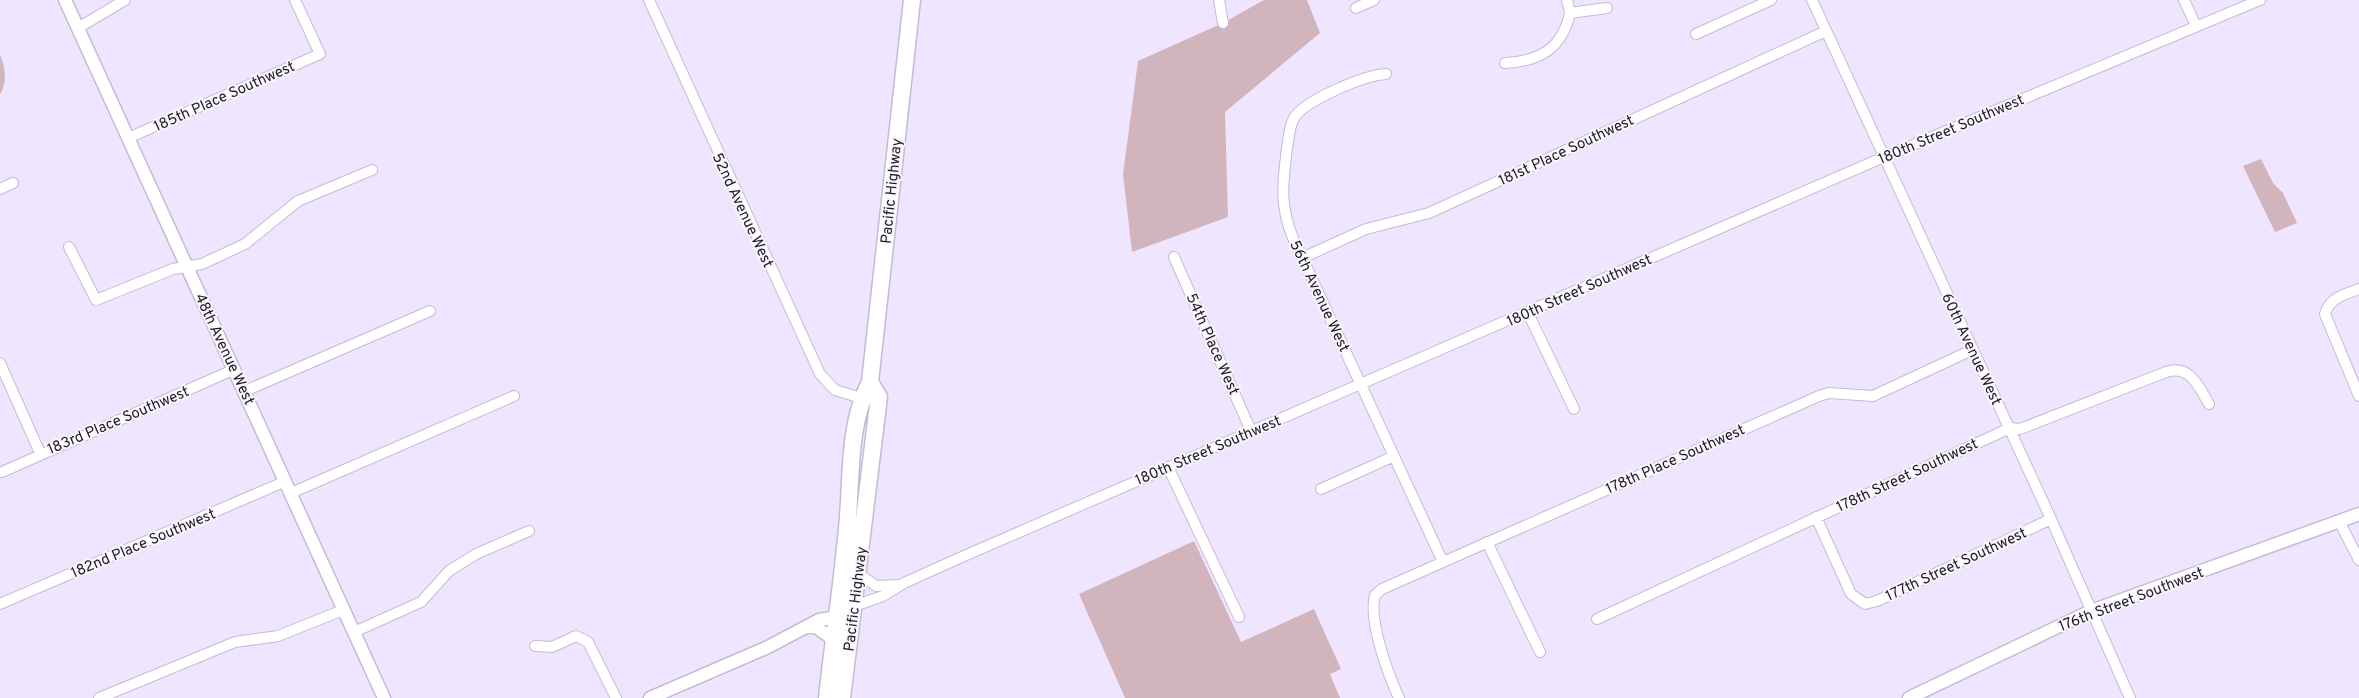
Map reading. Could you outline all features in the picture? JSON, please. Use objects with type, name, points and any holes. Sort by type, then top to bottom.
[{"type":"highway","name":"Pacific Highway","points":[[827,698],[847,535],[852,454],[862,398],[870,382],[912,0]]},
{"type":"highway","name":"Pacific Highway","points":[[842,698],[879,397],[870,382]]},
{"type":"highway","points":[[862,398],[875,429]]},
{"type":"highway","points":[[847,535],[851,560],[849,594],[854,606]]},
{"type":"highway","points":[[836,617],[842,623],[842,641],[847,659]]},
{"type":"street","name":"48th Avenue West","points":[[65,0],[384,698]]},
{"type":"street","points":[[78,28],[125,0]]},
{"type":"street","name":"185th Place Southwest","points":[[128,138],[320,54],[295,0]]},
{"type":"street","name":"52nd Avenue West","points":[[649,0],[820,374],[835,390],[862,398]]},
{"type":"street","points":[[1219,0],[1224,23]]},
{"type":"street","points":[[1356,8],[1374,0]]},
{"type":"street","points":[[1505,63],[1527,62],[1554,47],[1561,40],[1567,27],[1570,13],[1566,0]]},
{"type":"street","points":[[1696,34],[1771,0]]},
{"type":"street","name":"60th Avenue West","points":[[1812,0],[1972,350],[2010,428],[2130,698]]},
{"type":"street","points":[[2184,0],[2196,26]]},
{"type":"street","name":"180th Street Southwest","points":[[854,606],[883,596],[901,585],[1168,467],[1361,386],[1884,157],[2260,0]]},
{"type":"street","points":[[1570,13],[1607,8]]},
{"type":"street","name":"181st Place Southwest","points":[[1302,258],[1366,229],[1430,213],[1826,31]]},
{"type":"street","name":"56th Avenue West","points":[[1386,74],[1372,75],[1308,104],[1294,118],[1290,131],[1282,198],[1287,225],[1392,457],[1442,560]]},
{"type":"street","points":[[69,247],[96,300],[173,270],[202,264],[245,244],[298,201],[372,170]]},
{"type":"street","points":[[0,188],[13,183]]},
{"type":"street","name":"54th Place West","points":[[1174,257],[1251,431]]},
{"type":"street","points":[[2359,289],[2342,295],[2327,307],[2325,314],[2359,396]]},
{"type":"street","points":[[245,391],[430,311]]},
{"type":"street","points":[[1528,313],[1574,410]]},
{"type":"street","name":"178th Place Southwest","points":[[1399,698],[1386,666],[1373,611],[1375,595],[1382,588],[1442,560],[1819,396],[1829,393],[1873,396],[1972,350]]},
{"type":"street","points":[[0,363],[40,453]]},
{"type":"street","name":"178th Street Southwest","points":[[1597,619],[2010,428],[2020,429],[2174,369],[2181,369],[2191,376],[2209,404]]},
{"type":"street","name":"183rd Place Southwest","points":[[2,472],[40,453],[235,370]]},
{"type":"street","name":"182nd Place Southwest","points":[[0,604],[514,396]]},
{"type":"street","points":[[1321,490],[1392,457]]},
{"type":"street","points":[[1168,467],[1239,617]]},
{"type":"street","name":"176th Street Southwest","points":[[1909,698],[2091,611],[2359,514]]},
{"type":"street","name":"177th Street Southwest","points":[[1816,517],[1851,594],[1860,602],[1877,601],[2051,519]]},
{"type":"street","points":[[2338,521],[2359,560]]},
{"type":"street","points":[[354,632],[421,602],[449,571],[476,554],[529,531]]},
{"type":"street","points":[[1487,542],[1540,652]]},
{"type":"street","points":[[858,572],[876,586],[901,585]]},
{"type":"street","points":[[99,698],[235,642],[278,636],[343,610]]},
{"type":"street","points":[[650,698],[768,647],[823,618],[836,617]]},
{"type":"street","points":[[806,627],[816,627],[834,640]]},
{"type":"street","points":[[535,646],[552,647],[576,636],[588,642],[616,698]]},
{"type":"shaded area","points":[[1264,0],[1307,0],[1320,33],[1225,112],[1228,217],[1132,252],[1123,174],[1138,61],[1223,23]]},
{"type":"shaded area","points":[[0,55],[5,74],[3,89],[0,94]]},
{"type":"shaded area","points":[[2261,159],[2273,183],[2283,193],[2297,223],[2275,232],[2243,166]]},
{"type":"shaded area","points":[[1194,541],[1241,642],[1314,609],[1341,669],[1330,674],[1340,698],[1125,698],[1079,594]]}]
